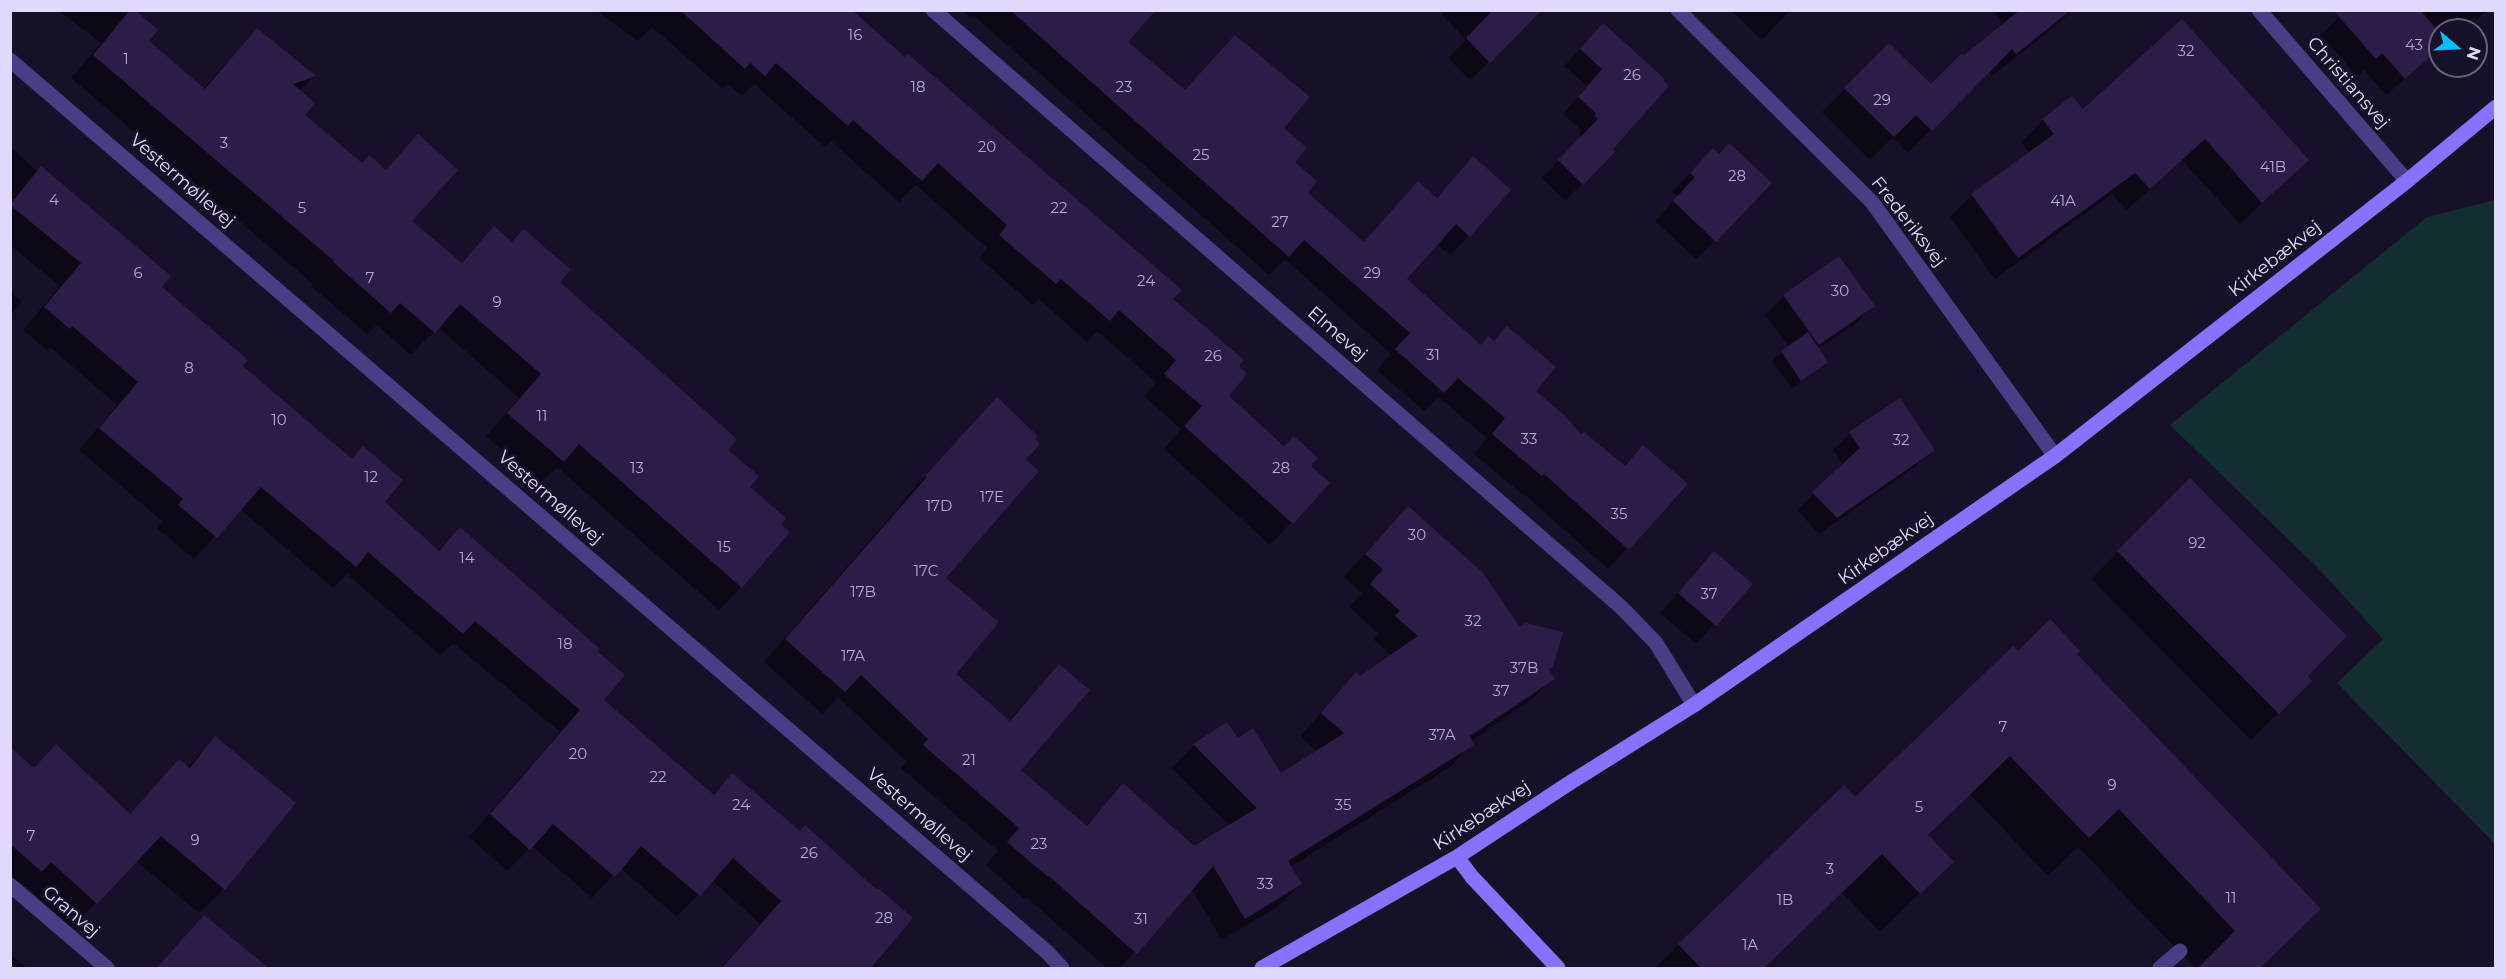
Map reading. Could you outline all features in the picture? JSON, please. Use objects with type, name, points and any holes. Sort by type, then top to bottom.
[{"type":"street","name":"Elmevej","points":[[933,10],[1621,607],[1656,643],[1694,705]]},
{"type":"street","name":"Frederiksvej","points":[[1678,10],[1872,202],[2055,456]]},
{"type":"street","name":"Christiansvej","points":[[2259,10],[2407,181]]},
{"type":"street","name":"Vestermøllevej","points":[[10,60],[1047,952],[1062,969]]},
{"type":"street","name":"Kirkebækvej","points":[[1262,969],[1457,857],[1694,705],[2055,456],[2407,181],[2496,107]]},
{"type":"street","points":[[1457,857],[1472,877],[1558,969]]},
{"type":"street","name":"Granvej","points":[[10,885],[107,969]]},
{"type":"street","points":[[2160,969],[2180,951]]},
{"type":"green space","points":[[2496,200],[2495,844],[2337,683],[2383,639],[2319,569],[2170,425],[2427,217]]},
{"type":"building","points":[[130,10],[135,10],[158,30],[149,41],[205,89],[257,28],[316,76],[293,84],[315,103],[305,115],[362,163],[369,155],[386,170],[418,134],[458,170],[412,221],[462,263],[494,226],[512,242],[524,229],[571,270],[560,282],[737,439],[728,450],[759,476],[750,487],[786,518],[781,524],[790,532],[742,588],[579,444],[564,462],[507,413],[541,374],[460,304],[435,333],[400,303],[391,313],[334,261],[93,55]]},
{"type":"building","points":[[680,10],[852,10],[905,57],[908,54],[1182,290],[1173,299],[1244,360],[1239,366],[1247,374],[1229,396],[1284,446],[1294,436],[1318,458],[1311,466],[1330,483],[1293,524],[1184,426],[1202,406],[1164,374],[1176,360],[1119,310],[1110,321],[1061,279],[1056,284],[999,235],[1007,225],[938,163],[922,181],[853,120],[848,126],[776,63],[765,76],[750,63],[745,69]]},
{"type":"building","points":[[1010,10],[1156,10],[1128,42],[1185,90],[1235,35],[1310,97],[1284,128],[1307,148],[1295,162],[1317,181],[1308,193],[1364,242],[1418,181],[1437,198],[1473,156],[1511,190],[1470,237],[1456,224],[1407,279],[1481,345],[1488,336],[1494,341],[1507,326],[1556,367],[1536,391],[1564,415],[1581,434],[1584,432],[1625,466],[1643,445],[1688,484],[1629,550],[1544,474],[1542,476],[1492,434],[1505,418],[1458,378],[1444,393],[1395,349],[1410,333],[1304,240],[1289,257]]},
{"type":"building","points":[[1493,10],[1542,10],[1490,63],[1466,38]]},
{"type":"building","points":[[2020,10],[2071,10],[2016,54],[2012,49],[1932,131],[1916,115],[1894,137],[1844,88],[1889,43],[1931,84],[1962,53],[1964,55]]},
{"type":"building","points":[[2333,10],[2420,10],[2428,19],[2428,59],[2405,79],[2382,53],[2376,59]]},
{"type":"building","points":[[2182,19],[2309,160],[2262,203],[2205,139],[2150,189],[2135,173],[2018,258],[1971,194],[2054,134],[2042,119],[2072,96],[2083,109]]},
{"type":"building","points":[[1603,23],[1665,79],[1663,81],[1669,86],[1613,149],[1616,151],[1583,185],[1558,160],[1598,119],[1594,116],[1596,113],[1578,97],[1602,69],[1580,49]]},
{"type":"building","points":[[1729,143],[1772,183],[1716,242],[1673,201],[1695,177],[1690,173],[1713,148],[1719,154]]},
{"type":"building","points":[[41,166],[171,276],[162,287],[248,360],[243,366],[352,459],[363,446],[403,480],[385,502],[439,551],[460,527],[600,649],[598,652],[625,675],[604,700],[714,795],[732,773],[800,831],[805,825],[877,890],[878,888],[913,918],[870,969],[721,969],[781,901],[733,858],[700,896],[641,846],[615,877],[553,824],[530,850],[490,814],[580,710],[475,621],[463,634],[368,552],[356,567],[261,487],[217,538],[178,505],[183,499],[99,428],[138,382],[72,326],[70,329],[44,307],[81,263],[10,205]]},
{"type":"building","points":[[1839,256],[1875,306],[1819,345],[1783,295]]},
{"type":"building","points":[[1808,332],[1828,362],[1801,381],[1781,351]]},
{"type":"building","points":[[997,397],[1038,436],[1035,439],[1040,444],[1026,460],[1039,471],[946,578],[999,622],[956,674],[1010,721],[1059,664],[1090,690],[1021,770],[1087,826],[1123,783],[1194,846],[1257,808],[1193,744],[1227,722],[1238,738],[1253,728],[1281,773],[1344,733],[1321,713],[1356,672],[1360,676],[1418,636],[1395,616],[1400,611],[1370,584],[1383,569],[1365,554],[1408,506],[1483,573],[1520,627],[1526,623],[1563,632],[1553,667],[1549,670],[1555,679],[1470,736],[1474,745],[1288,861],[1302,884],[1245,919],[1213,866],[1137,954],[1007,842],[1019,828],[923,745],[928,739],[861,675],[845,692],[785,639],[927,477],[925,476]]},
{"type":"building","points":[[1900,398],[1935,450],[1837,518],[1812,492],[1860,448],[1849,432]]},
{"type":"building","points":[[2190,478],[2347,636],[2308,676],[2312,681],[2279,714],[2117,551]]},
{"type":"building","points":[[1714,551],[1753,584],[1716,626],[1678,593]]},
{"type":"building","points":[[2050,619],[2080,651],[2077,654],[2321,909],[2259,969],[2197,969],[2235,931],[2119,809],[2089,838],[2010,756],[1928,835],[1954,862],[1920,894],[1882,854],[1763,969],[1702,969],[1678,944],[1844,785],[1855,797],[2013,646],[2018,651]]},
{"type":"building","points":[[215,736],[296,803],[225,890],[161,836],[97,904],[51,862],[42,872],[10,844],[10,747],[34,768],[56,744],[130,814],[179,759],[190,768]]},
{"type":"building","points":[[204,915],[270,969],[156,969]]}]
